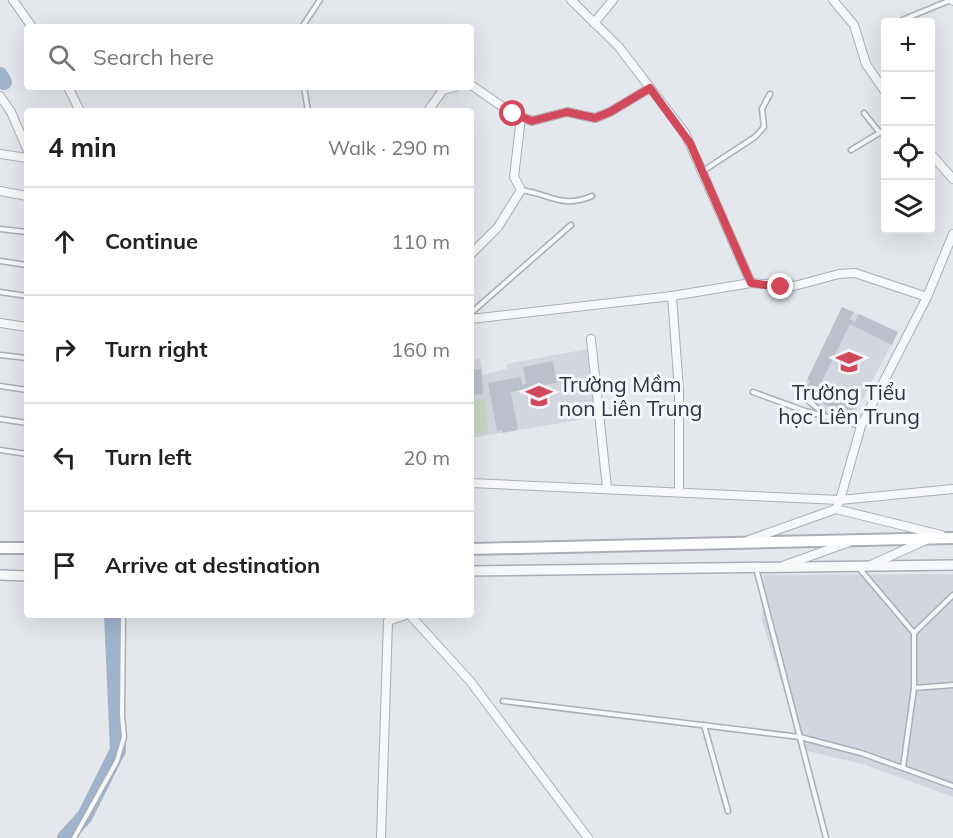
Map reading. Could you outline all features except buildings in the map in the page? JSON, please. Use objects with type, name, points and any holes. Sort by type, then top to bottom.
[{"type":"main road","points":[[474,549],[952,538]]},
{"type":"main road","points":[[0,548],[22,548]]},
{"type":"street","points":[[13,0],[30,24]]},
{"type":"street","points":[[571,0],[618,46],[685,133],[751,283]]},
{"type":"street","points":[[594,23],[613,0]]},
{"type":"street","points":[[834,0],[854,25],[866,64],[881,87]]},
{"type":"street","points":[[474,87],[521,117],[532,121],[574,112],[595,118],[610,112],[650,88]]},
{"type":"street","points":[[70,90],[78,108]]},
{"type":"street","points":[[430,108],[443,90]]},
{"type":"street","points":[[0,96],[24,144]]},
{"type":"street","points":[[474,252],[498,227],[521,190],[514,177],[521,117]]},
{"type":"street","points":[[0,154],[24,158]]},
{"type":"street","points":[[935,158],[952,177]]},
{"type":"street","points":[[0,191],[24,195]]},
{"type":"street","points":[[836,509],[861,426],[927,297],[953,234]]},
{"type":"street","points":[[474,319],[672,296],[751,283],[794,286],[839,274],[855,273],[927,297]]},
{"type":"street","points":[[672,296],[679,390],[679,491]]},
{"type":"street","points":[[0,322],[24,326]]},
{"type":"street","points":[[591,339],[607,488]]},
{"type":"street","points":[[474,483],[840,500],[953,489]]},
{"type":"street","points":[[741,543],[836,509],[952,538]]},
{"type":"street","points":[[870,565],[930,538]]},
{"type":"street","points":[[781,567],[856,540]]},
{"type":"street","points":[[0,542],[22,548]]},
{"type":"street","points":[[474,571],[953,565]]},
{"type":"street","points":[[0,575],[24,576]]},
{"type":"street","points":[[381,838],[388,621],[398,618]]},
{"type":"street","points":[[411,618],[470,681],[588,838]]},
{"type":"lane","points":[[304,24],[320,0]]},
{"type":"lane","points":[[907,18],[952,0]]},
{"type":"lane","points":[[304,90],[308,108]]},
{"type":"lane","points":[[703,171],[755,137],[764,127],[762,109],[770,94]]},
{"type":"lane","points":[[851,150],[880,133],[864,113]]},
{"type":"lane","points":[[521,190],[559,201],[577,203],[592,196]]},
{"type":"lane","points":[[474,310],[571,225]]},
{"type":"lane","points":[[0,229],[24,232]]},
{"type":"lane","points":[[0,261],[24,264]]},
{"type":"lane","points":[[0,292],[24,296]]},
{"type":"lane","points":[[0,355],[24,358]]},
{"type":"lane","points":[[0,386],[24,390]]},
{"type":"lane","points":[[753,392],[805,411],[824,414],[861,426]]},
{"type":"lane","points":[[800,394],[824,414]]},
{"type":"lane","points":[[0,419],[24,423]]},
{"type":"lane","points":[[0,450],[24,454]]},
{"type":"lane","points":[[856,565],[914,633],[914,688],[903,768]]},
{"type":"lane","points":[[756,567],[826,838]]},
{"type":"lane","points":[[914,633],[953,595]]},
{"type":"lane","points":[[74,838],[117,761],[124,738],[122,715],[123,618]]},
{"type":"lane","points":[[914,688],[953,685]]},
{"type":"lane","points":[[502,701],[800,737],[861,753],[953,786]]},
{"type":"lane","points":[[704,725],[728,811]]},
{"type":"shaded area","name":"Trường Tiểu học Liên Trung","points":[[842,307],[898,332],[852,419],[817,407],[801,392]]},
{"type":"shaded area","name":"Trường Mầm non Liên Trung","points":[[587,349],[596,417],[474,437],[474,360],[480,359],[483,375],[507,369],[507,364]]},
{"type":"shaded area","points":[[953,574],[953,797],[866,765],[803,750],[762,621],[764,575]]},
{"type":"green space","points":[[485,399],[488,433],[474,434],[474,400]]},
{"type":"waterway","points":[[0,75],[4,82]]},
{"type":"waterway","points":[[65,838],[85,816],[118,750],[112,618]]},
{"type":"place","name":"Trường Tiểu học Liên Trung","points":[[849,362]]},
{"type":"place","name":"Trường Mầm non Liên Trung","points":[[539,396]]},
{"type":"route","points":[[513,114],[532,121],[551,118],[567,112],[595,118],[610,112],[650,88],[685,133],[751,283],[781,287]]}]
